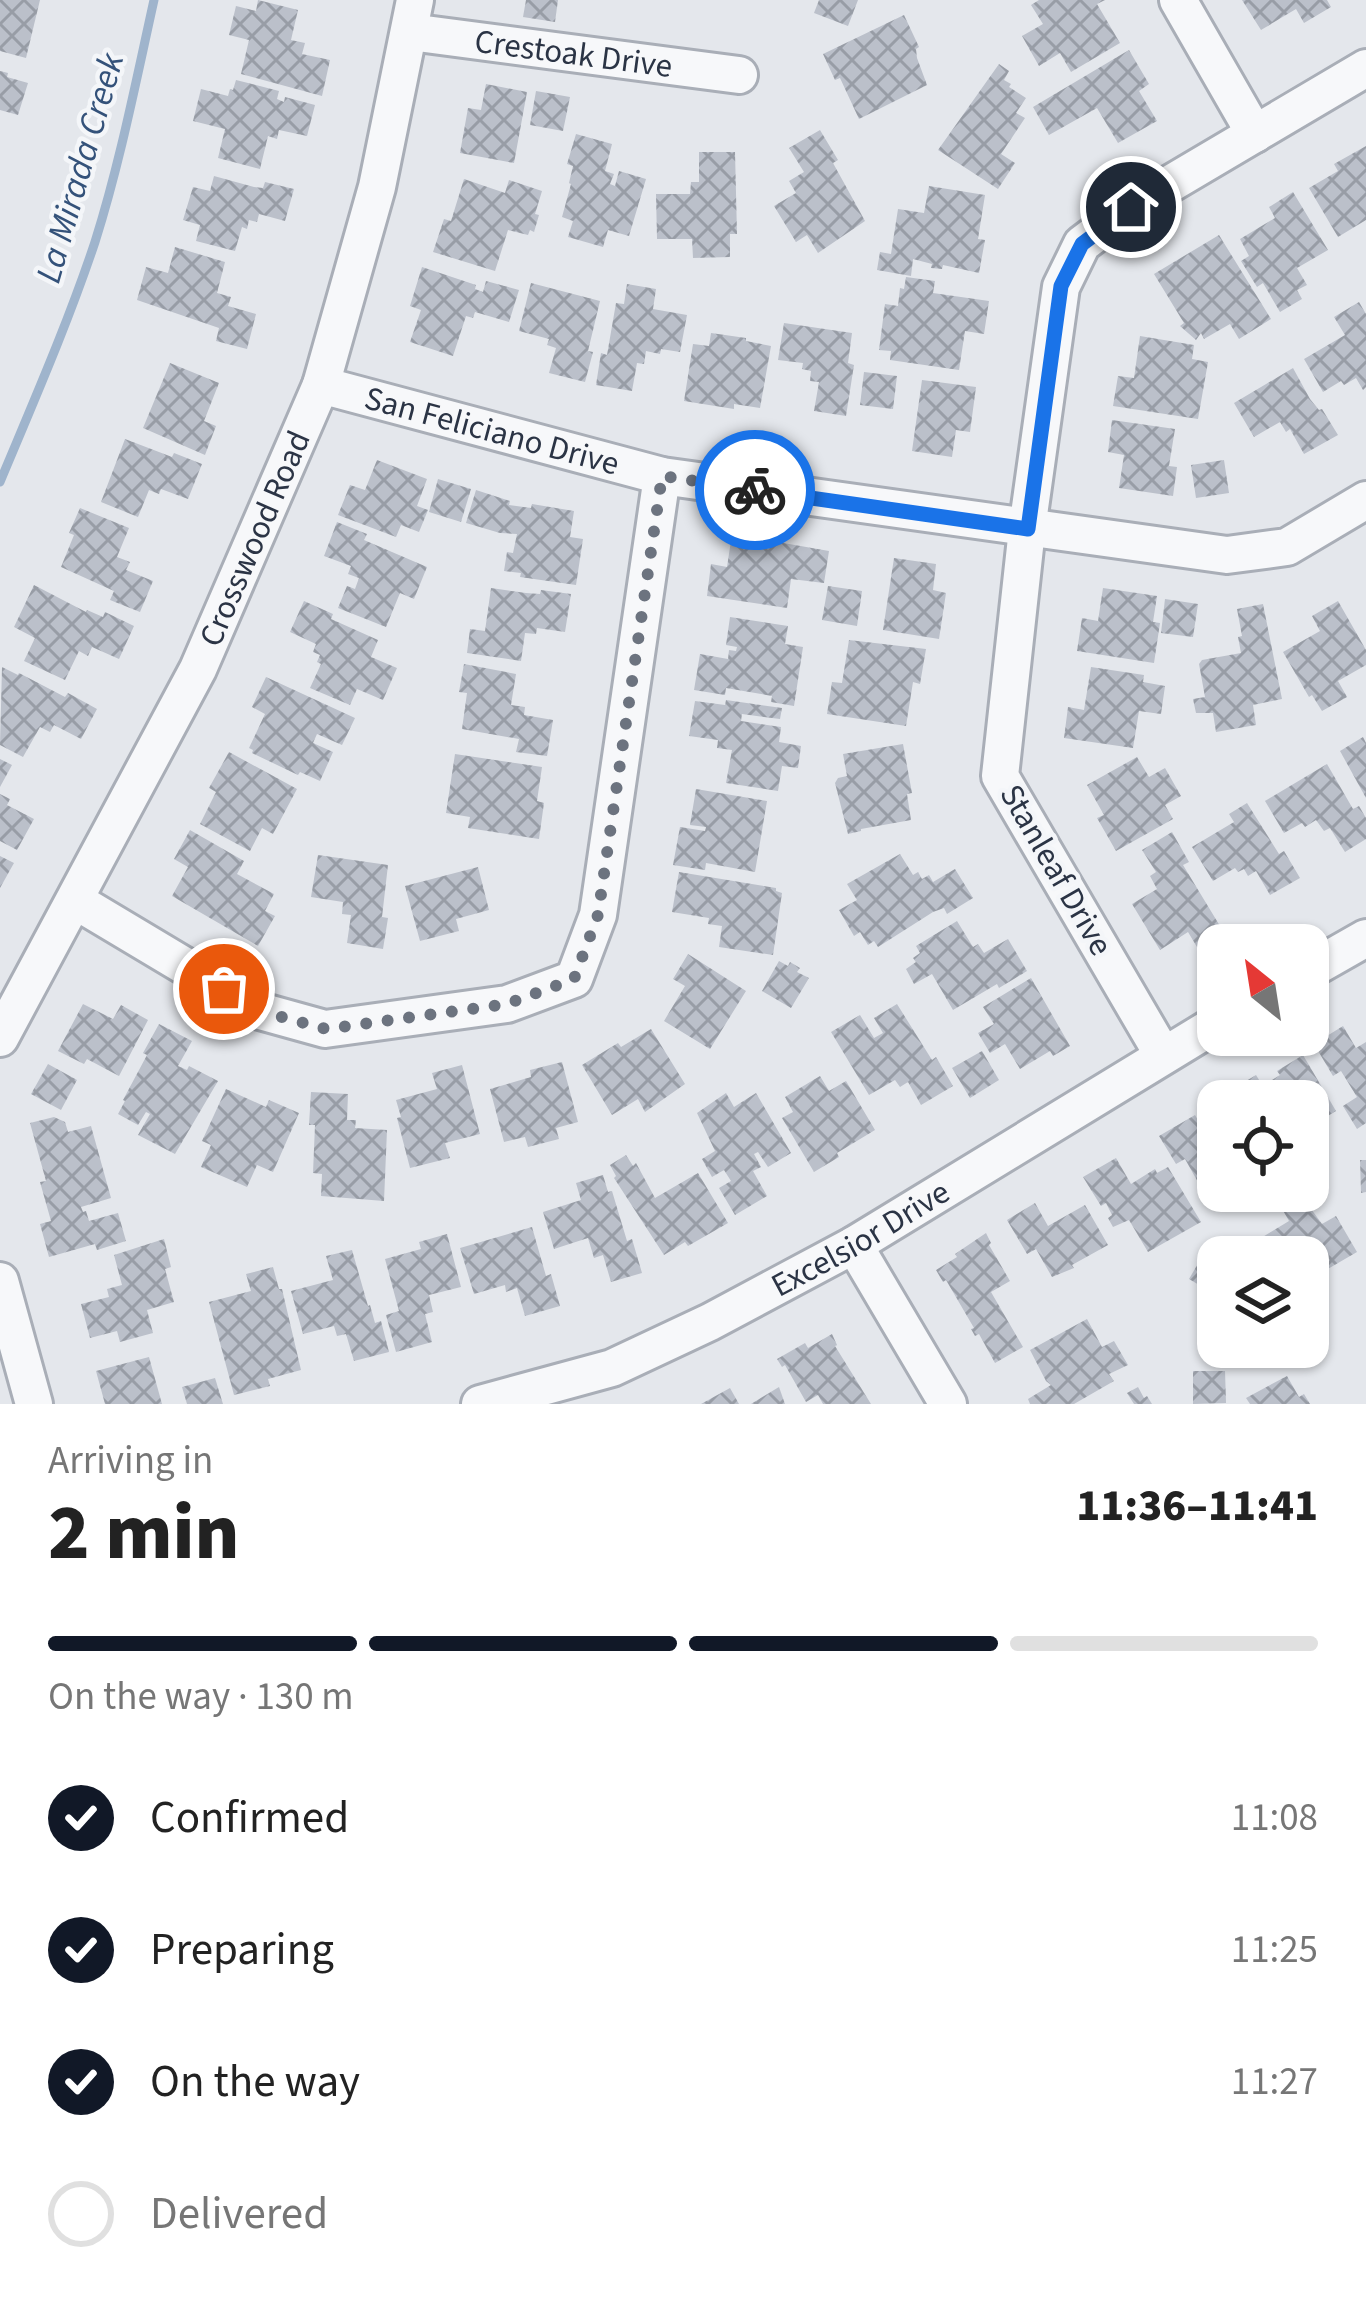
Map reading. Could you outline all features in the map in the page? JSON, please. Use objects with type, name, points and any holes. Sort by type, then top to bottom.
[{"type":"street","points":[[1178,0],[1255,134]]},
{"type":"street","name":"Crestoak Drive","points":[[412,16],[739,75]]},
{"type":"street","name":"Crosswood Road","points":[[0,1038],[198,669],[321,385],[377,187],[412,16]]},
{"type":"street","name":"Stanleaf Drive","points":[[1163,1055],[1000,776],[1061,286],[1082,244],[1131,207],[1366,68]]},
{"type":"street","name":"San Feliciano Drive","points":[[321,385],[662,476],[1227,555],[1287,547],[1366,500]]},
{"type":"street","points":[[76,901],[260,1011],[326,1029],[507,1004],[574,979],[598,915],[662,476]]},
{"type":"street","points":[[1329,959],[1366,938]]},
{"type":"street","name":"Excelsior Drive","points":[[480,1404],[612,1368],[710,1322],[854,1245],[1197,1035]]},
{"type":"street","points":[[854,1245],[948,1404]]},
{"type":"street","points":[[0,1280],[34,1404]]},
{"type":"building","points":[[0,0],[40,0],[26,58],[0,51]]},
{"type":"building","points":[[258,0],[298,10],[291,40],[305,43],[302,54],[330,60],[322,96],[241,74],[249,40],[229,35],[236,6],[256,11]]},
{"type":"building","points":[[526,0],[558,0],[555,22],[523,17]]},
{"type":"building","points":[[819,0],[858,0],[848,26],[814,13]]},
{"type":"building","points":[[1039,0],[1105,0],[1097,4],[1120,43],[1071,72],[1060,53],[1039,66],[1022,36],[1043,24],[1031,5]]},
{"type":"building","points":[[1242,0],[1327,0],[1331,7],[1304,23],[1296,9],[1261,30]]},
{"type":"building","points":[[904,15],[919,47],[917,58],[927,85],[859,119],[823,54]]},
{"type":"building","points":[[1129,50],[1149,84],[1139,91],[1157,121],[1118,143],[1097,108],[1049,135],[1033,107]]},
{"type":"building","points":[[999,64],[1009,71],[1004,80],[1009,87],[1026,98],[1016,113],[1025,118],[1001,154],[1015,163],[998,189],[938,150]]},
{"type":"building","points":[[0,71],[28,83],[18,115],[0,110]]},
{"type":"building","points":[[236,80],[279,91],[277,99],[284,102],[285,97],[315,105],[307,136],[279,130],[277,139],[268,136],[260,169],[218,158],[225,129],[193,121],[201,89],[228,96]]},
{"type":"building","points":[[486,84],[527,92],[514,163],[460,153],[468,108],[481,110]]},
{"type":"building","points":[[536,91],[570,97],[563,131],[530,125]]},
{"type":"building","points":[[820,130],[865,221],[818,253],[807,235],[796,242],[774,206],[796,193],[789,181],[804,172],[789,148]]},
{"type":"building","points":[[576,134],[612,144],[605,171],[614,174],[610,184],[615,186],[619,171],[646,179],[629,236],[608,230],[603,247],[568,237],[573,221],[562,217],[573,166],[567,164]]},
{"type":"building","points":[[1366,146],[1366,220],[1338,237],[1309,188],[1338,171],[1334,164]]},
{"type":"building","points":[[699,152],[735,152],[737,234],[730,234],[730,257],[693,258],[692,239],[657,239],[656,194],[690,194],[691,182],[699,182]]},
{"type":"building","points":[[214,176],[254,187],[263,188],[265,182],[294,189],[285,221],[259,214],[257,222],[249,220],[235,251],[196,241],[200,225],[183,220],[193,187],[210,191]]},
{"type":"building","points":[[464,179],[505,193],[509,180],[542,191],[534,232],[508,230],[495,271],[433,252],[444,219],[451,221]]},
{"type":"building","points":[[929,186],[985,195],[978,239],[985,240],[979,273],[943,265],[942,269],[931,268],[932,264],[913,259],[911,276],[877,270],[880,252],[891,254],[898,209],[924,213]]},
{"type":"building","points":[[1293,192],[1328,250],[1297,268],[1307,285],[1297,290],[1302,299],[1280,312],[1263,283],[1257,287],[1241,261],[1249,256],[1240,239],[1275,218],[1269,207]]},
{"type":"building","points":[[1219,235],[1271,319],[1239,339],[1230,324],[1204,339],[1201,333],[1196,340],[1180,326],[1184,323],[1154,274]]},
{"type":"building","points":[[175,247],[225,262],[217,293],[231,297],[228,306],[256,314],[247,349],[216,341],[219,328],[137,300],[146,267],[168,273]]},
{"type":"building","points":[[422,267],[476,285],[483,292],[486,281],[519,290],[509,322],[475,312],[473,318],[466,316],[453,356],[410,342],[421,310],[410,306]]},
{"type":"building","points":[[906,277],[935,281],[933,293],[989,301],[984,334],[965,331],[959,370],[890,360],[891,351],[879,350],[885,304],[898,306]]},
{"type":"building","points":[[531,283],[600,301],[585,382],[549,373],[556,348],[547,345],[549,339],[519,331]]},
{"type":"building","points":[[627,284],[656,289],[653,309],[687,315],[680,352],[646,351],[644,364],[637,363],[632,391],[596,385],[616,303],[624,304]]},
{"type":"building","points":[[1359,302],[1366,314],[1366,387],[1363,390],[1356,378],[1323,392],[1304,359],[1345,335],[1334,317]]},
{"type":"building","points":[[784,323],[852,333],[848,363],[854,365],[846,416],[814,411],[819,382],[810,381],[811,371],[802,369],[803,363],[778,360]]},
{"type":"building","points":[[711,333],[771,346],[760,408],[684,401],[693,344],[709,346]]},
{"type":"building","points":[[1140,336],[1194,345],[1192,359],[1208,362],[1198,419],[1113,406],[1118,376],[1134,378]]},
{"type":"building","points":[[170,363],[219,383],[204,421],[216,426],[205,455],[143,428]]},
{"type":"building","points":[[1293,368],[1338,435],[1304,454],[1290,429],[1286,432],[1280,422],[1254,437],[1234,403]]},
{"type":"building","points":[[864,372],[897,376],[893,409],[860,405]]},
{"type":"building","points":[[922,380],[976,387],[970,432],[956,430],[952,457],[912,451]]},
{"type":"building","points":[[1112,420],[1175,429],[1169,466],[1177,467],[1173,496],[1119,488],[1124,455],[1108,452]]},
{"type":"building","points":[[125,439],[202,464],[188,499],[161,489],[159,494],[149,490],[138,517],[101,502]]},
{"type":"building","points":[[377,460],[427,479],[417,506],[428,510],[419,532],[401,525],[396,537],[338,515],[350,485],[365,490]]},
{"type":"building","points":[[1224,460],[1229,493],[1196,498],[1191,465]]},
{"type":"building","points":[[438,479],[471,489],[461,522],[429,512]]},
{"type":"building","points":[[476,490],[510,501],[509,505],[574,511],[570,537],[583,539],[576,585],[504,571],[517,534],[466,523]]},
{"type":"building","points":[[80,508],[129,528],[117,557],[130,562],[126,570],[153,581],[140,612],[110,600],[114,591],[61,567]]},
{"type":"building","points":[[337,522],[367,534],[364,540],[427,567],[414,599],[400,593],[386,627],[338,608],[347,586],[355,589],[359,578],[348,574],[351,566],[324,556]]},
{"type":"building","points":[[732,534],[829,551],[824,583],[791,579],[787,608],[707,596],[711,564],[727,567]]},
{"type":"building","points":[[894,558],[936,564],[933,590],[946,593],[939,639],[883,630]]},
{"type":"building","points":[[34,585],[86,612],[103,617],[105,612],[134,626],[119,659],[92,647],[88,656],[79,651],[65,680],[24,661],[35,638],[14,627]]},
{"type":"building","points":[[828,586],[862,591],[857,626],[822,620]]},
{"type":"building","points":[[491,588],[571,594],[565,632],[537,628],[536,634],[525,633],[521,661],[467,653],[470,629],[485,631]]},
{"type":"building","points":[[1103,588],[1157,596],[1153,622],[1160,623],[1154,663],[1077,651],[1082,618],[1098,621]]},
{"type":"building","points":[[1165,599],[1198,604],[1193,637],[1161,633]]},
{"type":"building","points":[[304,601],[378,640],[371,657],[397,668],[383,700],[357,689],[350,705],[310,688],[320,655],[313,652],[316,644],[290,632]]},
{"type":"building","points":[[1338,601],[1366,650],[1366,665],[1338,681],[1347,697],[1322,711],[1283,652],[1320,631],[1312,616]]},
{"type":"building","points":[[1263,604],[1282,699],[1253,705],[1256,725],[1216,732],[1213,713],[1196,713],[1193,699],[1205,697],[1199,664],[1241,653],[1237,609]]},
{"type":"building","points":[[730,617],[788,626],[785,644],[803,647],[794,706],[771,702],[772,696],[726,688],[725,695],[694,690],[700,654],[728,659],[729,650],[736,651],[737,647],[726,645]]},
{"type":"building","points":[[849,640],[926,649],[920,684],[913,682],[906,726],[827,714],[832,682],[842,683]]},
{"type":"building","points":[[464,664],[516,674],[511,705],[525,707],[524,715],[553,720],[547,756],[516,752],[519,739],[462,729],[467,693],[459,692]]},
{"type":"building","points":[[2,667],[97,709],[81,739],[54,725],[50,732],[40,727],[23,757],[0,745]]},
{"type":"building","points":[[1091,667],[1144,675],[1143,682],[1165,686],[1161,714],[1139,711],[1133,748],[1064,738],[1068,707],[1084,710]]},
{"type":"building","points":[[266,677],[355,718],[342,745],[317,734],[313,743],[333,752],[320,781],[298,775],[249,748],[265,714],[252,707]]},
{"type":"building","points":[[726,700],[782,708],[780,719],[742,714],[741,721],[781,727],[779,742],[801,746],[798,768],[782,766],[778,791],[726,783],[732,750],[717,748],[718,740],[689,736],[695,701],[725,705]]},
{"type":"building","points":[[1363,737],[1366,743],[1366,798],[1340,751]]},
{"type":"building","points":[[903,744],[912,793],[907,794],[911,820],[848,834],[835,783],[847,776],[843,754]]},
{"type":"building","points":[[229,752],[297,789],[273,834],[262,828],[250,851],[200,824],[216,792],[209,788]]},
{"type":"building","points":[[455,754],[542,767],[539,839],[468,828],[470,817],[446,813]]},
{"type":"building","points":[[1137,757],[1149,777],[1165,768],[1181,796],[1165,805],[1173,819],[1116,851],[1097,818],[1104,815],[1087,785]]},
{"type":"building","points":[[0,759],[12,765],[0,787]]},
{"type":"building","points":[[1327,764],[1353,809],[1359,806],[1366,818],[1366,839],[1345,852],[1330,828],[1324,831],[1316,820],[1284,833],[1265,801]]},
{"type":"building","points":[[696,789],[767,801],[755,872],[706,863],[705,870],[673,865],[680,827],[705,831],[706,827],[690,825]]},
{"type":"building","points":[[0,794],[10,799],[7,805],[34,819],[17,850],[0,841]]},
{"type":"building","points":[[1247,803],[1300,878],[1270,895],[1256,871],[1248,876],[1244,869],[1238,872],[1235,868],[1213,881],[1192,847],[1234,822],[1229,814]]},
{"type":"building","points":[[190,830],[244,861],[237,874],[274,894],[265,911],[275,916],[258,946],[172,896],[188,867],[174,859]]},
{"type":"building","points":[[1172,832],[1189,862],[1183,865],[1219,924],[1197,924],[1197,947],[1188,932],[1160,950],[1132,904],[1157,889],[1150,876],[1156,872],[1142,850]]},
{"type":"building","points":[[900,854],[913,875],[918,872],[922,879],[929,875],[933,882],[955,869],[973,898],[947,914],[944,908],[933,912],[878,947],[874,941],[868,945],[860,932],[854,936],[839,910],[857,900],[847,884]]},
{"type":"building","points":[[318,855],[388,865],[383,949],[347,943],[351,915],[342,914],[343,902],[311,897]]},
{"type":"building","points":[[0,856],[14,863],[0,888]]},
{"type":"building","points":[[478,867],[489,910],[456,919],[459,931],[420,941],[405,886]]},
{"type":"building","points":[[679,872],[776,888],[782,893],[773,955],[719,947],[722,926],[708,924],[709,918],[672,912]]},
{"type":"building","points":[[957,921],[973,947],[978,944],[984,953],[1008,939],[1027,971],[953,1010],[932,974],[914,984],[906,969],[920,953],[916,946]]},
{"type":"building","points":[[688,954],[746,991],[710,1049],[664,1021],[685,986],[673,979]]},
{"type":"building","points":[[779,961],[788,966],[790,962],[809,978],[791,1008],[762,991]]},
{"type":"building","points":[[1031,978],[1070,1046],[1053,1056],[1050,1051],[1020,1069],[1005,1044],[990,1053],[978,1033],[994,1024],[983,1007]]},
{"type":"building","points":[[83,1004],[113,1019],[121,1005],[148,1020],[119,1076],[58,1051]]},
{"type":"building","points":[[897,1004],[953,1086],[921,1105],[908,1082],[900,1087],[895,1080],[869,1095],[831,1032],[860,1015],[874,1038],[883,1033],[874,1018]]},
{"type":"building","points":[[159,1024],[192,1041],[178,1066],[187,1070],[189,1066],[218,1081],[175,1154],[138,1135],[150,1114],[146,1112],[138,1125],[118,1114]]},
{"type":"building","points":[[1343,1026],[1356,1048],[1366,1042],[1366,1123],[1357,1129],[1343,1106],[1357,1097],[1341,1071],[1333,1076],[1321,1056],[1329,1056],[1329,1035]]},
{"type":"building","points":[[651,1029],[685,1084],[645,1112],[638,1099],[612,1115],[582,1065]]},
{"type":"building","points":[[982,1051],[999,1080],[970,1098],[952,1068]]},
{"type":"building","points":[[1304,1056],[1318,1080],[1272,1080],[1280,1075],[1277,1071]]},
{"type":"building","points":[[562,1062],[578,1122],[556,1128],[559,1139],[528,1147],[525,1137],[504,1142],[490,1089],[531,1077],[530,1070]]},
{"type":"building","points":[[48,1064],[77,1080],[61,1110],[31,1094]]},
{"type":"building","points":[[462,1065],[480,1134],[445,1143],[450,1158],[410,1168],[396,1100],[437,1089],[432,1073]]},
{"type":"building","points":[[820,1076],[829,1091],[846,1081],[875,1130],[814,1172],[782,1118],[793,1112],[785,1097]]},
{"type":"building","points":[[226,1089],[266,1107],[269,1100],[299,1113],[273,1172],[257,1165],[247,1187],[201,1167],[211,1145],[202,1141]]},
{"type":"building","points":[[311,1092],[348,1094],[347,1120],[356,1120],[355,1128],[387,1130],[384,1201],[321,1196],[322,1174],[313,1173]]},
{"type":"building","points":[[726,1093],[734,1107],[756,1093],[791,1153],[768,1167],[758,1152],[754,1154],[761,1167],[753,1171],[767,1196],[735,1215],[719,1188],[731,1181],[724,1170],[712,1177],[702,1159],[715,1151],[697,1113]]},
{"type":"building","points":[[1195,1115],[1197,1180],[1185,1159],[1176,1164],[1159,1136]]},
{"type":"building","points":[[54,1117],[65,1122],[68,1132],[91,1126],[111,1198],[81,1207],[89,1221],[118,1213],[126,1241],[49,1257],[40,1224],[51,1221],[40,1182],[46,1181],[30,1123]]},
{"type":"building","points":[[626,1155],[633,1166],[636,1163],[655,1198],[698,1173],[728,1223],[664,1255],[614,1178],[610,1165]]},
{"type":"building","points":[[1116,1158],[1131,1184],[1155,1169],[1157,1173],[1168,1167],[1201,1222],[1148,1252],[1129,1220],[1113,1227],[1106,1203],[1101,1206],[1083,1177]]},
{"type":"building","points":[[1360,1160],[1366,1160],[1366,1192],[1361,1193]]},
{"type":"building","points":[[603,1175],[642,1273],[611,1282],[603,1255],[594,1258],[588,1238],[554,1249],[543,1212],[581,1200],[576,1183]]},
{"type":"building","points":[[1035,1203],[1048,1226],[1085,1205],[1108,1245],[1052,1277],[1036,1249],[1027,1254],[1007,1220]]},
{"type":"building","points":[[1284,1212],[1313,1212],[1322,1224],[1336,1216],[1357,1252],[1329,1268],[1329,1236],[1264,1236],[1289,1221]]},
{"type":"building","points":[[532,1227],[560,1306],[525,1316],[517,1288],[506,1292],[505,1285],[474,1294],[460,1248]]},
{"type":"building","points":[[986,1233],[1010,1281],[991,1292],[1023,1347],[995,1363],[936,1270]]},
{"type":"building","points":[[447,1234],[461,1287],[429,1295],[433,1312],[425,1314],[432,1342],[396,1352],[386,1315],[399,1311],[385,1259],[421,1249],[419,1242]]},
{"type":"building","points":[[164,1239],[171,1267],[165,1269],[174,1302],[147,1310],[153,1333],[120,1342],[117,1331],[90,1338],[81,1304],[109,1297],[107,1289],[122,1285],[114,1255]]},
{"type":"building","points":[[352,1250],[368,1306],[375,1323],[381,1321],[389,1352],[354,1361],[346,1334],[337,1336],[334,1326],[303,1334],[291,1291],[333,1280],[326,1256]]},
{"type":"building","points":[[273,1267],[301,1370],[268,1379],[270,1386],[234,1395],[209,1302],[251,1291],[246,1274]]},
{"type":"building","points":[[1087,1319],[1102,1347],[1114,1341],[1128,1365],[1109,1374],[1114,1381],[1074,1404],[1030,1404],[1028,1399],[1051,1385],[1030,1350]]},
{"type":"building","points":[[832,1334],[871,1404],[823,1404],[818,1395],[806,1402],[777,1359]]},
{"type":"building","points":[[149,1357],[162,1404],[105,1404],[96,1371]]},
{"type":"building","points":[[1193,1371],[1225,1371],[1226,1403],[1193,1404]]},
{"type":"building","points":[[1287,1376],[1299,1397],[1304,1394],[1310,1404],[1250,1404],[1246,1398]]},
{"type":"building","points":[[215,1378],[223,1404],[187,1404],[182,1387]]},
{"type":"building","points":[[779,1387],[785,1404],[751,1404]]},
{"type":"building","points":[[1138,1387],[1152,1404],[1134,1404],[1127,1393]]},
{"type":"building","points":[[730,1388],[739,1404],[701,1404]]},
{"type":"waterway","name":"La Mirada Creek","points":[[0,482],[95,242],[154,0]]},
{"type":"way so far","points":[[224,989],[260,1011],[326,1029],[507,1004],[574,979],[598,915],[662,476],[755,490]]},
{"type":"route","points":[[755,490],[1028,529],[1061,286],[1082,244],[1131,207]]}]
